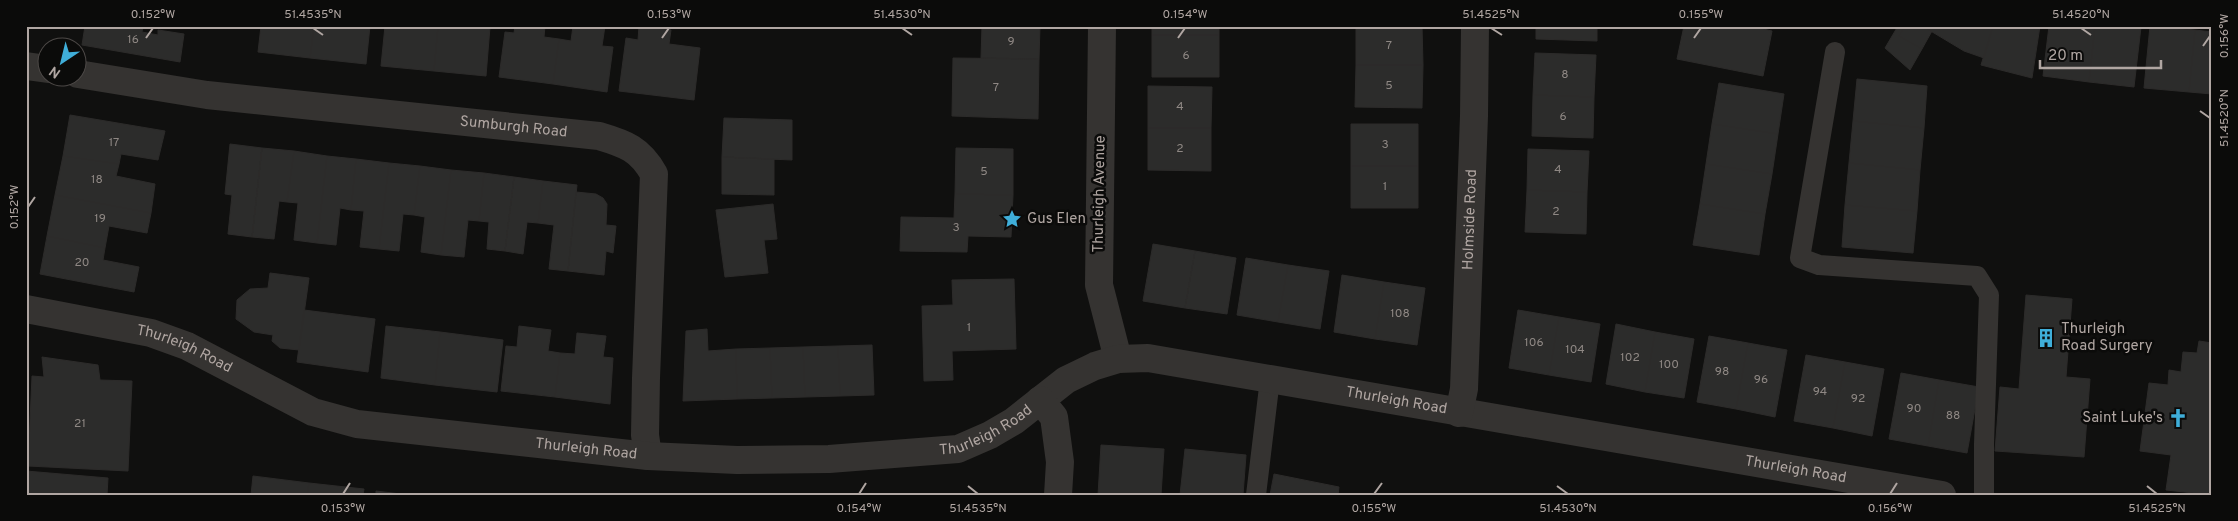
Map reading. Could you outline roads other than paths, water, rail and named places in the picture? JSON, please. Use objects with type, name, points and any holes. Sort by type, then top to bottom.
[{"type":"street","name":"Thurleigh Avenue","points":[[1102,26],[1099,285],[1118,359]]},
{"type":"street","name":"Holmside Road","points":[[1459,412],[1464,390],[1475,26]]},
{"type":"street","name":"Sumburgh Road","points":[[88,76],[206,95],[599,136],[624,143],[645,158],[654,174],[646,387],[648,456]]},
{"type":"street","name":"Thurleigh Road","points":[[26,309],[151,333],[187,346],[313,412],[357,424],[648,456],[737,460],[829,459],[958,449],[990,436],[1066,380],[1095,366],[1118,359],[1148,358],[1942,495]]},
{"type":"street","points":[[1040,400],[1054,417],[1060,462],[1058,495]]},
{"type":"lane","points":[[1835,52],[1800,258],[1819,264],[1977,276],[1989,295],[1984,495]]},
{"type":"lane","points":[[1256,495],[1270,379]]},
{"type":"place","name":"Gus Elen","points":[[1012,219]]},
{"type":"place","name":"Thurleigh Road Surgery","points":[[2046,338]]},
{"type":"place","name":"Saint Luke's","points":[[2178,418]]}]
